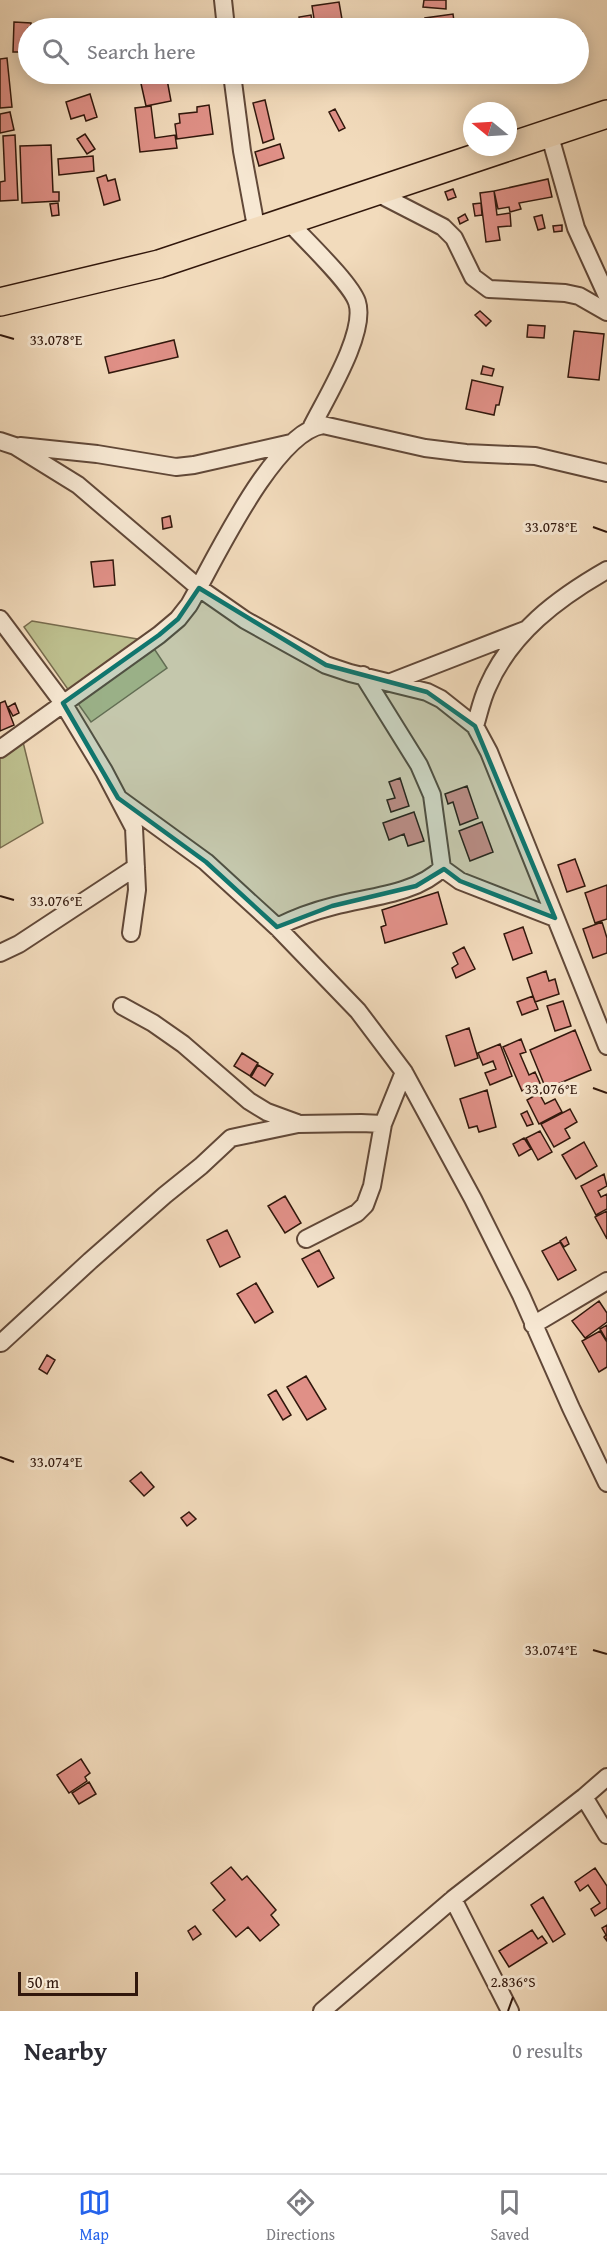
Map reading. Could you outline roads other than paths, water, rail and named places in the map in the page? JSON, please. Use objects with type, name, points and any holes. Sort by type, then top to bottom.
[{"type":"highway","points":[[517,144],[607,114]]},
{"type":"highway","points":[[0,302],[159,264],[481,156]]},
{"type":"street","points":[[223,0],[225,18]]},
{"type":"street","points":[[232,84],[257,232]]},
{"type":"street","points":[[549,133],[576,228],[607,296]]},
{"type":"street","points":[[374,191],[443,227],[454,238],[474,278],[489,289],[565,293],[579,296],[607,312]]},
{"type":"street","points":[[0,749],[178,619],[189,605],[260,481],[291,443],[312,426],[357,332],[360,316],[357,301],[348,286],[288,221]]},
{"type":"street","points":[[312,426],[323,424],[425,448],[466,453],[534,456],[607,473]]},
{"type":"street","points":[[7,443],[176,466],[194,465],[291,443]]},
{"type":"street","points":[[7,443],[78,485],[199,588],[245,620],[326,665],[427,692],[457,710],[475,726],[489,752],[607,1046]]},
{"type":"street","points":[[475,726],[487,687],[504,657],[526,630],[555,603],[607,570]]},
{"type":"street","points":[[0,619],[63,703],[104,771],[134,828],[137,890],[131,933]]},
{"type":"street","points":[[391,682],[526,630]]},
{"type":"street","points":[[363,675],[419,765],[432,795],[442,868],[467,884],[555,918]]},
{"type":"street","points":[[118,798],[206,862],[277,927],[358,1011],[404,1072],[473,1198],[521,1295],[607,1482]]},
{"type":"street","points":[[0,953],[19,944],[136,867]]},
{"type":"street","points":[[277,927],[303,915],[332,906],[416,886],[442,868]]},
{"type":"street","points":[[122,1006],[153,1023],[189,1048],[249,1101],[267,1112],[298,1124]]},
{"type":"street","points":[[306,1239],[357,1214],[365,1205],[372,1186],[383,1124],[404,1072]]},
{"type":"street","points":[[1,1342],[231,1138],[298,1124],[383,1124]]},
{"type":"street","points":[[533,1325],[607,1281]]},
{"type":"street","points":[[322,2011],[453,1899],[607,1777]]},
{"type":"street","points":[[584,1797],[607,1835]]},
{"type":"street","points":[[453,1899],[510,2011]]}]
